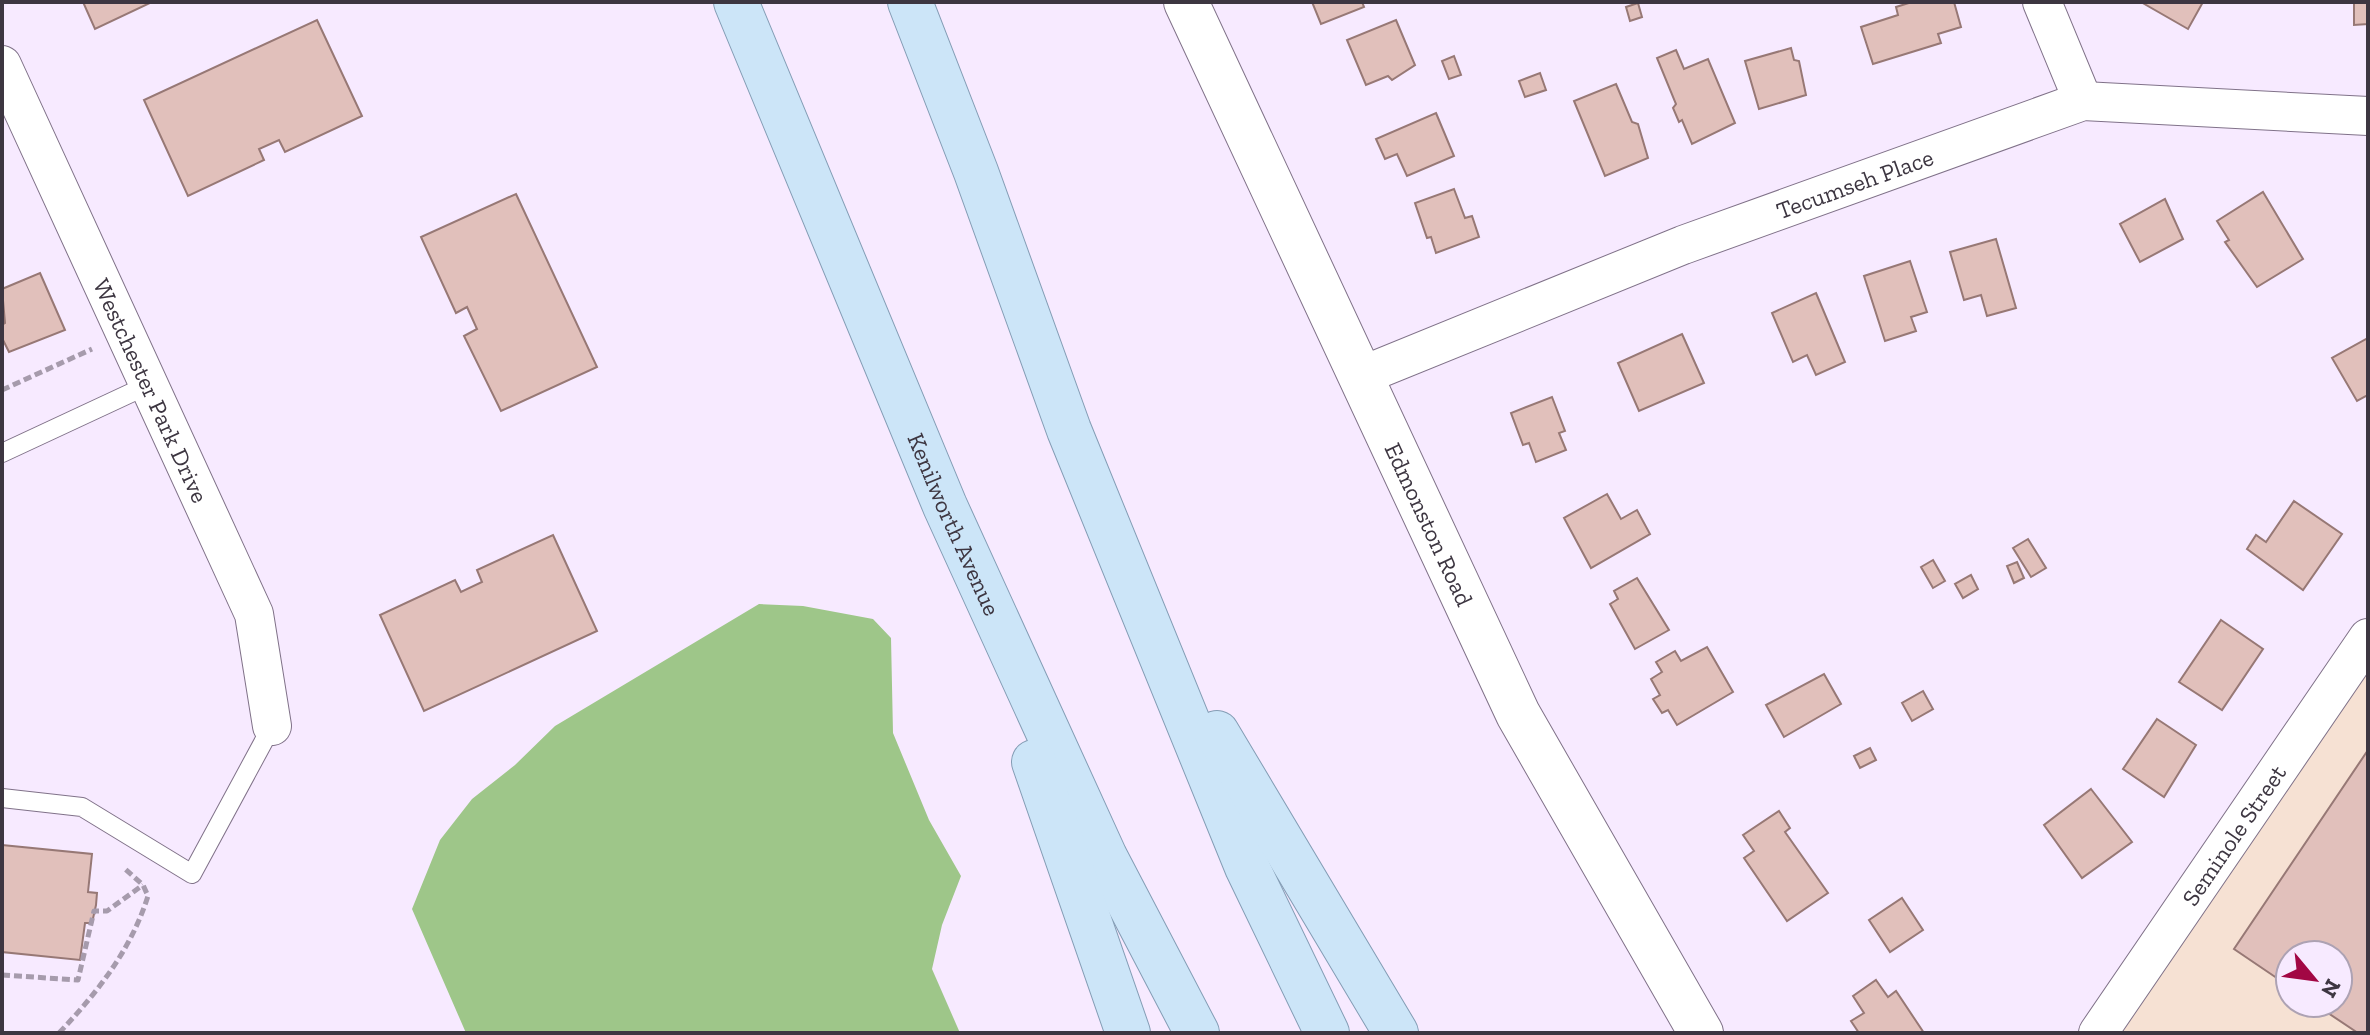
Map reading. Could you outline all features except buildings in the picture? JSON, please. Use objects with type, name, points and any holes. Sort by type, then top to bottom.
[{"type":"main road","name":"Kenilworth Avenue","points":[[736,2],[945,506],[1105,857],[1197,1033]]},
{"type":"main road","points":[[910,2],[976,172],[1069,430],[1247,867],[1327,1033]]},
{"type":"main road","points":[[945,506],[1128,1033]]},
{"type":"main road","points":[[1146,613],[1396,1033]]},
{"type":"street","name":"Edmonston Road","points":[[1186,2],[1518,714],[1701,1033]]},
{"type":"street","points":[[2042,2],[2083,101]]},
{"type":"street","name":"Westchester Park Drive","points":[[2,65],[254,614],[272,726]]},
{"type":"street","name":"Tecumseh Place","points":[[1361,376],[1683,245],[2083,101],[2368,116]]},
{"type":"street","name":"Seminole Street","points":[[2098,1033],[2368,638]]},
{"type":"lane","points":[[2,453],[148,385]]},
{"type":"lane","points":[[2,798],[82,807],[192,874],[272,726]]},
{"type":"path","points":[[2,390],[82,352],[126,337]]},
{"type":"path","points":[[59,1033],[101,989],[143,914],[148,896],[143,885],[121,865]]},
{"type":"path","points":[[2,975],[78,980],[94,911],[107,911],[143,885]]},
{"type":"shaded area","points":[[2368,638],[2368,1033],[2098,1033]]},
{"type":"green space","points":[[759,604],[803,606],[873,619],[891,638],[893,733],[929,820],[961,876],[942,925],[932,969],[960,1033],[466,1033],[412,909],[440,840],[472,799],[515,765],[555,726]]}]
